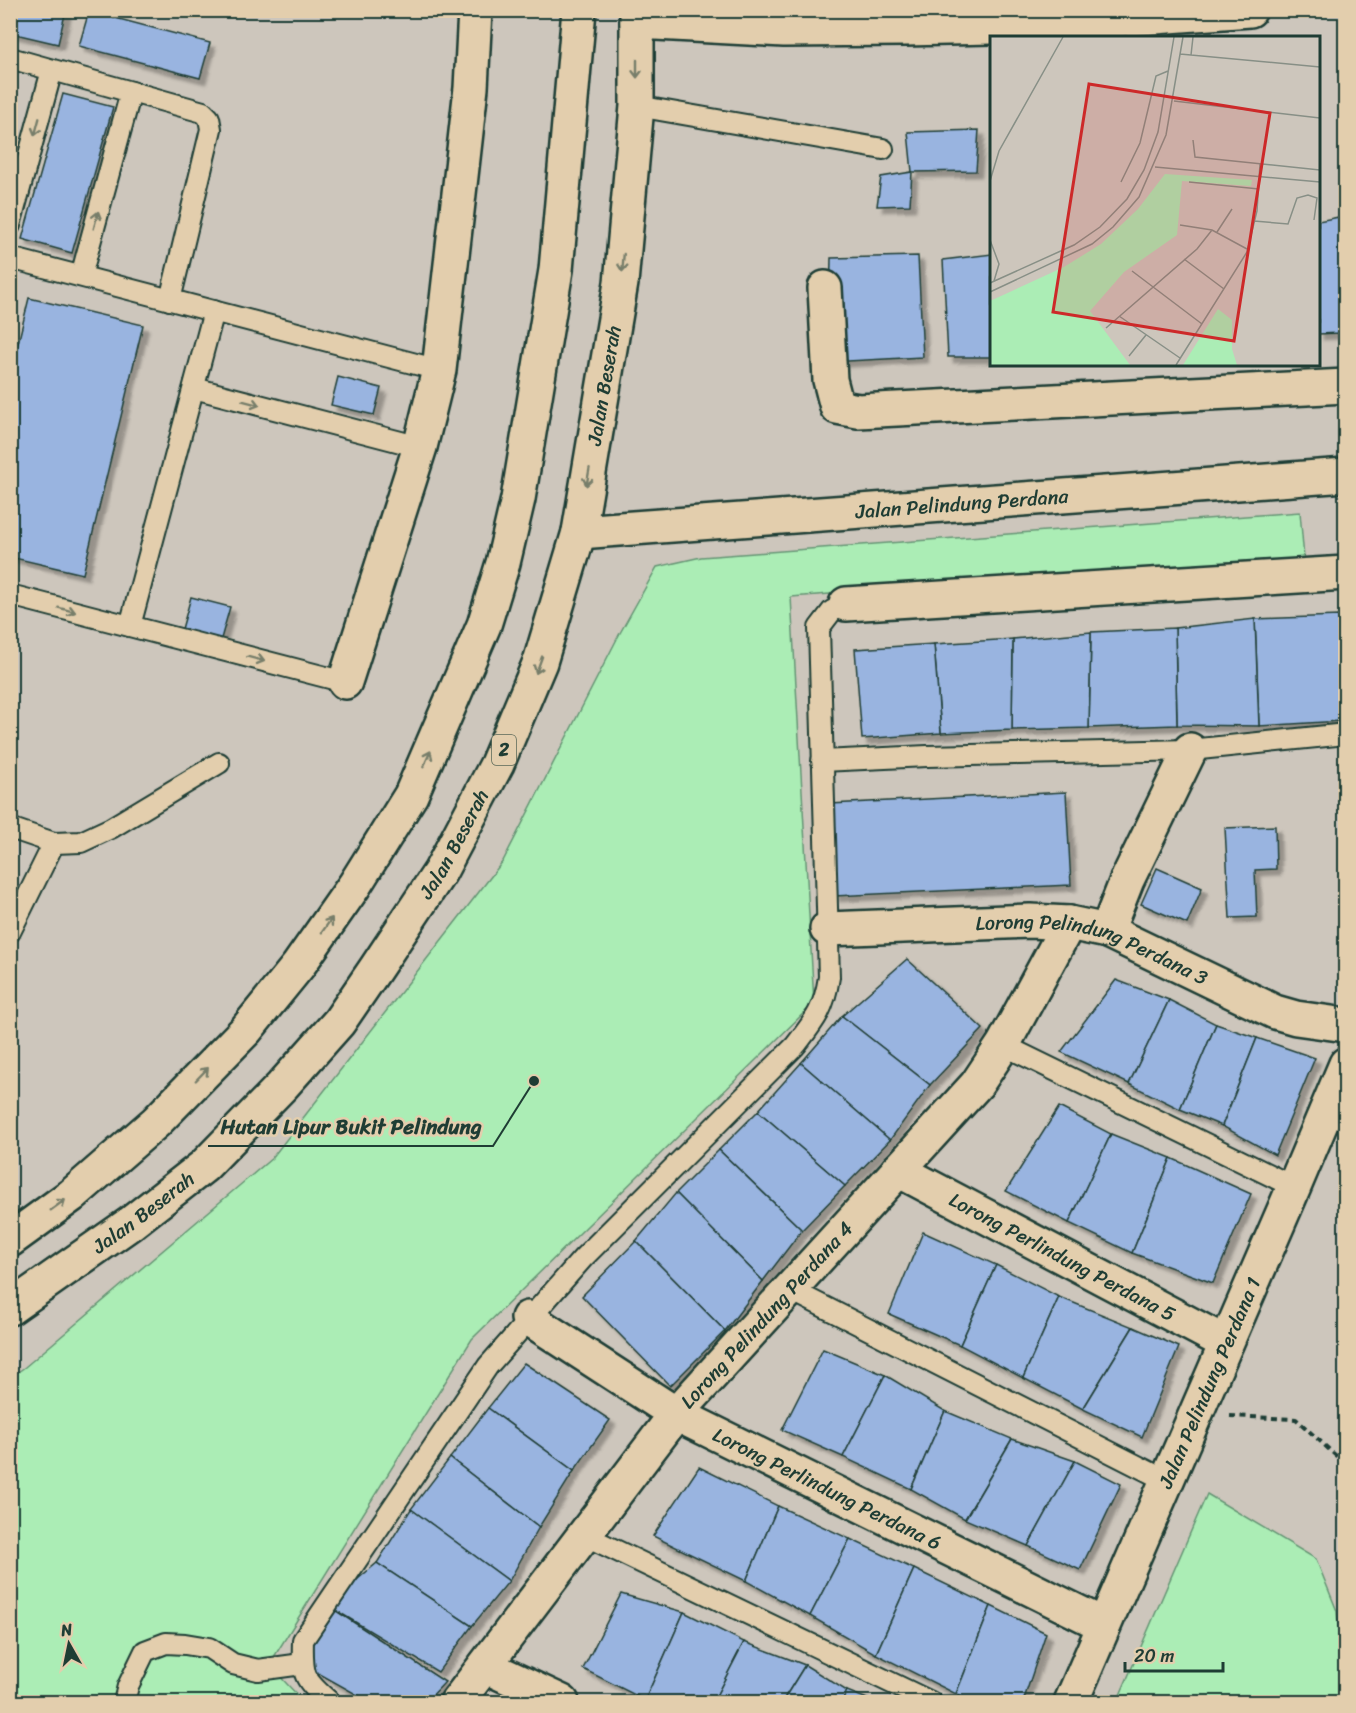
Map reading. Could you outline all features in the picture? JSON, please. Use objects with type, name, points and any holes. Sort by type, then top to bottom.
[{"type":"main road","points":[[345,682],[420,447],[439,370],[471,88],[475,10]]},
{"type":"main road","points":[[10,1240],[72,1195],[156,1122],[246,1030],[304,957],[354,886],[411,795],[484,625],[503,563],[518,499],[556,270],[579,10]]},
{"type":"main road","points":[[637,16],[784,30],[905,29],[1033,26],[1250,10]]},
{"type":"main road","name":"Jalan Beserah","points":[[10,1308],[131,1223],[204,1166],[282,1086],[339,1022],[440,872],[498,765],[540,662],[579,532],[621,283],[637,106],[637,16]]},
{"type":"main road","points":[[825,288],[830,380],[837,406],[858,411],[1346,386]]},
{"type":"main road","name":"Jalan Pelindung Perdana","points":[[579,532],[1346,475]]},
{"type":"main road","points":[[846,604],[1346,573]]},
{"type":"main road","points":[[1107,932],[1127,880],[1190,750]]},
{"type":"main road","name":"Lorong Pelindung Perdana 3","points":[[827,929],[1030,921],[1069,923],[1107,932],[1275,1012],[1296,1018],[1346,1025]]},
{"type":"main road","name":"Lorong Pelindung Perdana 4","points":[[457,1702],[676,1414],[977,1084],[1003,1045],[1069,923]]},
{"type":"main road","name":"Jalan Pelindung Perdana 1","points":[[1071,1702],[1346,1064]]},
{"type":"main road","name":"Lorong Perlindung Perdana 5","points":[[898,1170],[1226,1343]]},
{"type":"main road","name":"Lorong Perlindung Perdana 6","points":[[528,1318],[676,1414],[1104,1625]]},
{"type":"main road","points":[[484,1666],[562,1702]]},
{"type":"lane","points":[[11,62],[52,70],[202,112],[209,118],[211,129],[170,300]]},
{"type":"lane","points":[[10,225],[52,70]]},
{"type":"lane","points":[[81,276],[131,92]]},
{"type":"lane","points":[[637,106],[883,149]]},
{"type":"lane","points":[[10,258],[439,370]]},
{"type":"lane","points":[[130,626],[214,311]]},
{"type":"lane","points":[[194,388],[420,447]]},
{"type":"lane","points":[[10,595],[345,682]]},
{"type":"lane","points":[[330,1702],[308,1684],[302,1664],[303,1640],[488,1366],[583,1258],[795,1046],[816,1019],[825,1000],[829,977],[819,628],[832,611],[846,604]]},
{"type":"lane","points":[[822,761],[927,756],[1190,750],[1346,734]]},
{"type":"lane","points":[[10,828],[54,843],[81,842],[111,828],[219,763]]},
{"type":"lane","points":[[10,932],[54,843]]},
{"type":"lane","points":[[1003,1045],[1294,1187]]},
{"type":"lane","points":[[789,1289],[1167,1481]]},
{"type":"lane","points":[[584,1535],[931,1702]]},
{"type":"lane","points":[[124,1702],[128,1686],[145,1651],[166,1643],[209,1648],[232,1664],[258,1670],[302,1664]]},
{"type":"path","points":[[1196,1414],[1296,1419],[1346,1465]]},
{"type":"green space","points":[[1300,512],[1304,558],[791,597],[814,1003],[472,1339],[269,1665],[304,1702],[11,1702],[11,1377],[272,1158],[503,861],[620,633],[657,567],[701,557]]},
{"type":"green space","points":[[1207,1494],[1316,1559],[1337,1611],[1345,1702],[1117,1702]]},
{"type":"building","points":[[16,10],[66,10],[58,44],[11,33]]},
{"type":"building","points":[[89,11],[210,43],[200,78],[79,46]]},
{"type":"building","points":[[63,94],[113,107],[72,253],[22,239]]},
{"type":"building","points":[[979,130],[976,171],[912,172],[908,132]]},
{"type":"building","points":[[912,172],[910,205],[877,206],[881,177]]},
{"type":"building","points":[[1339,217],[1340,333],[1320,334],[1320,221]]},
{"type":"building","points":[[990,254],[990,357],[948,357],[943,260]]},
{"type":"building","points":[[918,256],[923,357],[829,362],[831,258]]},
{"type":"building","points":[[29,298],[143,325],[83,574],[10,557],[10,376]]},
{"type":"building","points":[[338,377],[381,388],[374,415],[331,405]]},
{"type":"building","points":[[191,597],[230,607],[219,646],[180,636]]},
{"type":"building","points":[[1339,616],[1341,721],[1259,726],[1255,619]]},
{"type":"building","points":[[1255,619],[1259,726],[1177,725],[1175,628]]},
{"type":"building","points":[[1175,628],[1177,725],[1089,728],[1091,632]]},
{"type":"building","points":[[1091,632],[1089,728],[1012,730],[1013,639]]},
{"type":"building","points":[[1013,639],[1012,730],[941,733],[934,644]]},
{"type":"building","points":[[934,644],[941,733],[862,739],[855,649]]},
{"type":"building","points":[[1066,792],[1071,885],[834,896],[830,804]]},
{"type":"building","points":[[1275,826],[1276,869],[1255,870],[1257,917],[1230,918],[1225,828]]},
{"type":"building","points":[[1157,868],[1202,888],[1187,924],[1141,904]]},
{"type":"building","points":[[907,959],[983,1029],[930,1085],[842,1016]]},
{"type":"building","points":[[1116,980],[1169,1000],[1129,1084],[1061,1052]]},
{"type":"building","points":[[1169,1000],[1216,1024],[1180,1109],[1129,1084]]},
{"type":"building","points":[[842,1016],[930,1085],[890,1140],[801,1063]]},
{"type":"building","points":[[1216,1024],[1257,1038],[1222,1126],[1180,1109]]},
{"type":"building","points":[[1257,1038],[1315,1058],[1275,1155],[1222,1126]]},
{"type":"building","points":[[801,1063],[890,1140],[845,1186],[758,1111]]},
{"type":"building","points":[[1059,1107],[1111,1134],[1069,1223],[1006,1191]]},
{"type":"building","points":[[758,1111],[845,1186],[802,1230],[719,1150]]},
{"type":"building","points":[[1111,1134],[1171,1158],[1132,1253],[1069,1223]]},
{"type":"building","points":[[719,1150],[802,1230],[763,1281],[676,1193]]},
{"type":"building","points":[[1171,1158],[1251,1194],[1213,1283],[1132,1253]]},
{"type":"building","points":[[676,1193],[763,1281],[725,1331],[636,1241]]},
{"type":"building","points":[[923,1232],[996,1265],[960,1345],[889,1314]]},
{"type":"building","points":[[636,1241],[725,1331],[670,1386],[582,1296]]},
{"type":"building","points":[[996,1265],[1059,1297],[1023,1378],[960,1345]]},
{"type":"building","points":[[1059,1297],[1133,1327],[1083,1409],[1023,1378]]},
{"type":"building","points":[[1133,1327],[1179,1347],[1142,1437],[1083,1409]]},
{"type":"building","points":[[823,1349],[885,1375],[843,1457],[782,1430]]},
{"type":"building","points":[[524,1363],[610,1420],[574,1471],[488,1408]]},
{"type":"building","points":[[885,1375],[945,1411],[911,1489],[843,1457]]},
{"type":"building","points":[[488,1408],[574,1471],[539,1527],[450,1458]]},
{"type":"building","points":[[945,1411],[1012,1439],[965,1519],[911,1489]]},
{"type":"building","points":[[1012,1439],[1075,1461],[1028,1546],[965,1519]]},
{"type":"building","points":[[450,1458],[539,1527],[509,1581],[411,1509]]},
{"type":"building","points":[[1075,1461],[1121,1484],[1080,1570],[1028,1546]]},
{"type":"building","points":[[699,1467],[778,1506],[746,1581],[653,1536]]},
{"type":"building","points":[[778,1506],[850,1539],[810,1616],[746,1581]]},
{"type":"building","points":[[411,1509],[509,1581],[472,1626],[377,1563]]},
{"type":"building","points":[[850,1539],[914,1569],[876,1654],[810,1616]]},
{"type":"building","points":[[377,1563],[472,1626],[438,1672],[327,1605]]},
{"type":"building","points":[[914,1569],[991,1606],[956,1694],[876,1654]]},
{"type":"building","points":[[621,1594],[684,1612],[645,1700],[583,1669]]},
{"type":"building","points":[[327,1605],[445,1682],[426,1702],[370,1702],[302,1664]]},
{"type":"building","points":[[991,1606],[1046,1633],[1023,1702],[971,1702],[956,1694]]},
{"type":"building","points":[[684,1612],[744,1642],[713,1702],[650,1702],[645,1700]]},
{"type":"building","points":[[744,1642],[805,1665],[782,1702],[713,1702]]},
{"type":"building","points":[[805,1665],[847,1691],[842,1702],[782,1702]]},
{"type":"building","points":[[847,1691],[875,1702],[842,1702]]},
{"type":"place","name":"Hutan Lipur Bukit Pelindung","points":[[534,1081]]}]
